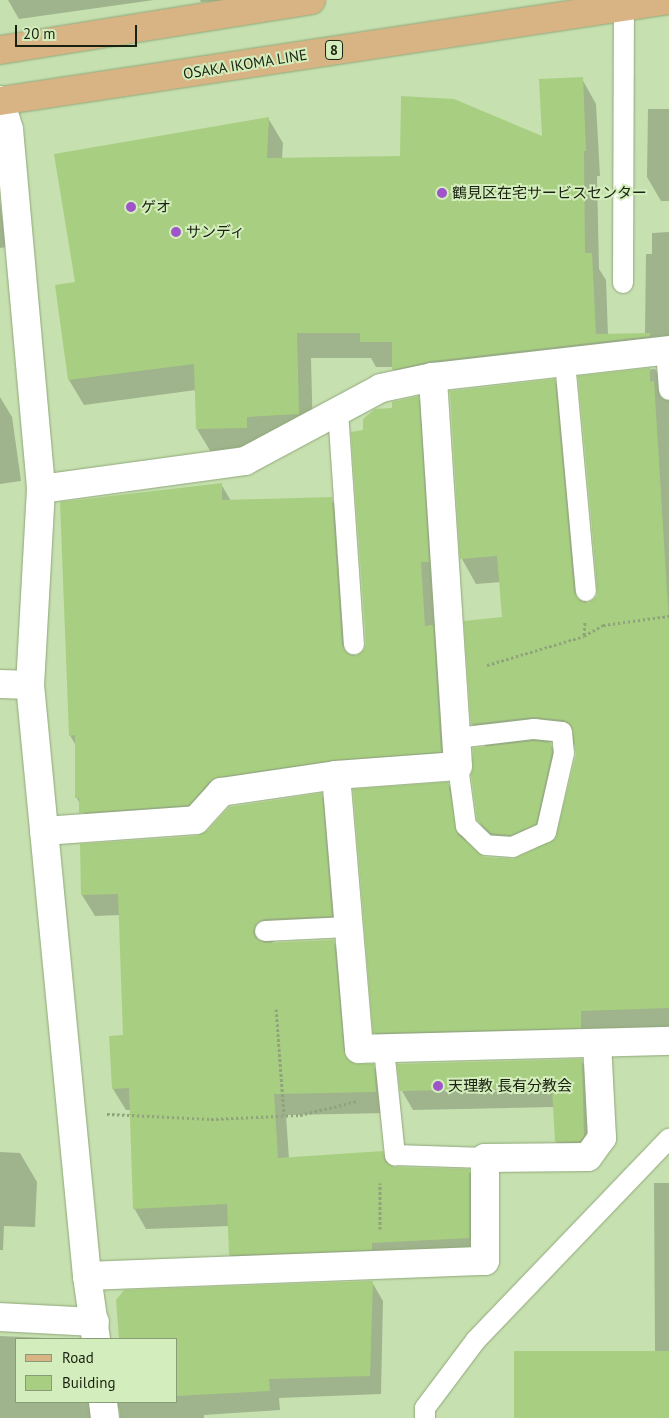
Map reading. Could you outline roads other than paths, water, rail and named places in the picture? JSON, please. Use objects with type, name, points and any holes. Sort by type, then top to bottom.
[{"type":"main road","points":[[0,50],[246,5],[311,0]]},
{"type":"main road","name":"OSAKA IKOMA LINE","points":[[0,100],[669,0]]},
{"type":"street","points":[[0,100],[9,129],[41,489],[30,685],[87,1276],[96,1330],[0,1318]]},
{"type":"street","points":[[41,489],[246,461],[381,388],[433,376],[667,350]]},
{"type":"street","points":[[44,831],[196,820],[221,792],[336,775],[458,766],[455,674],[433,376]]},
{"type":"street","points":[[0,684],[30,685]]},
{"type":"street","points":[[336,775],[359,1049],[669,1041]]},
{"type":"street","points":[[87,1276],[485,1261],[485,1158],[588,1157],[602,1138],[597,1044]]},
{"type":"street","points":[[103,1403],[105,1418]]},
{"type":"lane","points":[[623,283],[624,7]]},
{"type":"lane","points":[[667,350],[669,390]]},
{"type":"lane","points":[[565,362],[586,590]]},
{"type":"lane","points":[[338,411],[354,644]]},
{"type":"lane","points":[[457,738],[534,729],[562,732],[564,753],[546,832],[513,848],[486,845],[466,826],[458,766]]},
{"type":"lane","points":[[265,931],[348,927]]},
{"type":"lane","points":[[384,1048],[395,1155],[485,1158]]},
{"type":"lane","points":[[425,1418],[425,1408],[476,1340],[669,1139]]},
{"type":"place","name":"鶴見区在宅サービスセンター","points":[[442,193]]},
{"type":"place","name":"ゲオ","points":[[131,207]]},
{"type":"place","name":"サンディ","points":[[176,232]]},
{"type":"place","name":"天理教 長有分教会","points":[[438,1086]]}]
